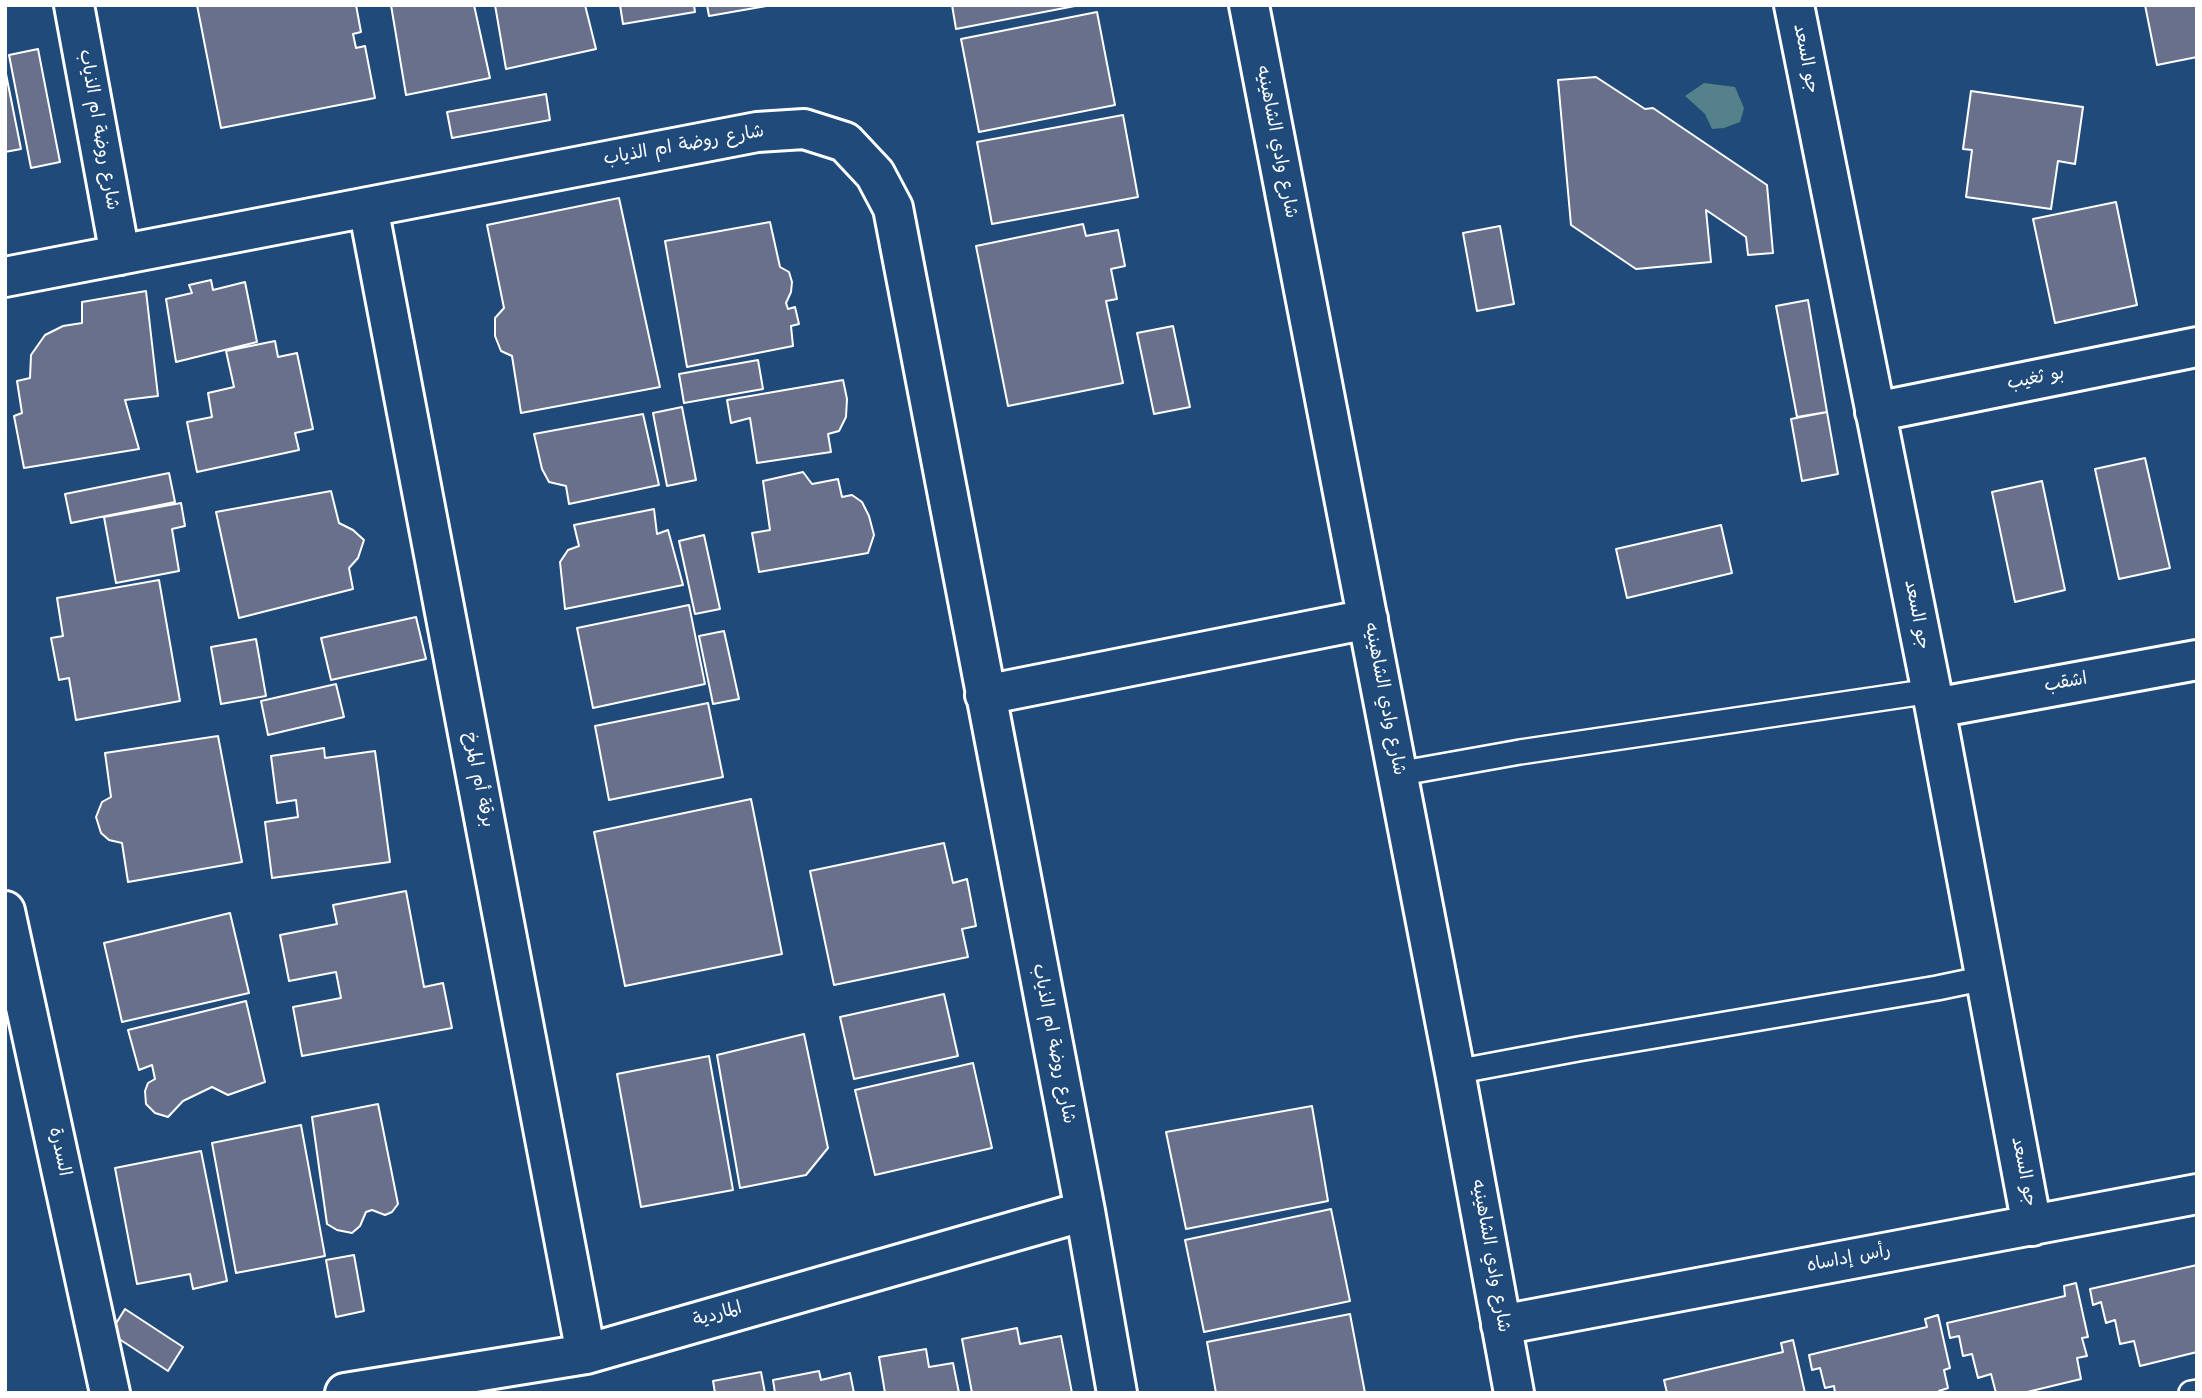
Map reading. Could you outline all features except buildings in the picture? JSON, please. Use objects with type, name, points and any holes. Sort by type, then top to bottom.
[{"type":"street","name":"شارع روضة ام الذياب","points":[[74,5],[120,255]]},
{"type":"street","name":"شارع وادي الشاهينيه","points":[[1249,5],[1455,1072],[1514,1393]]},
{"type":"street","name":"جو السعد","points":[[1794,5],[1933,700],[2032,1226]]},
{"type":"street","name":"شارع روضة ام الذياب","points":[[5,277],[757,132],[804,129],[845,142],[874,174],[893,208],[1117,1393]]},
{"type":"street","name":"برقة أم المرخ","points":[[368,207],[586,1353]]},
{"type":"street","name":"بو ثغيب","points":[[1875,412],[2197,347]]},
{"type":"street","points":[[985,695],[1368,619]]},
{"type":"street","name":"اشقب","points":[[1933,700],[2197,660]]},
{"type":"street","name":"السدرة","points":[[7,932],[110,1393]]},
{"type":"street","name":"رأس إداساه","points":[[1501,1325],[2197,1194]]},
{"type":"street","name":"الماردية","points":[[345,1393],[586,1353],[1084,1211]]},
{"type":"lane","points":[[1397,774],[1520,752],[1933,700]]},
{"type":"lane","points":[[1455,1072],[1985,978]]},
{"type":"lane","points":[[2191,1393],[2197,1392]]},
{"type":"green space","points":[[1704,83],[1735,87],[1744,108],[1740,122],[1712,129],[1705,114],[1685,96]]}]
